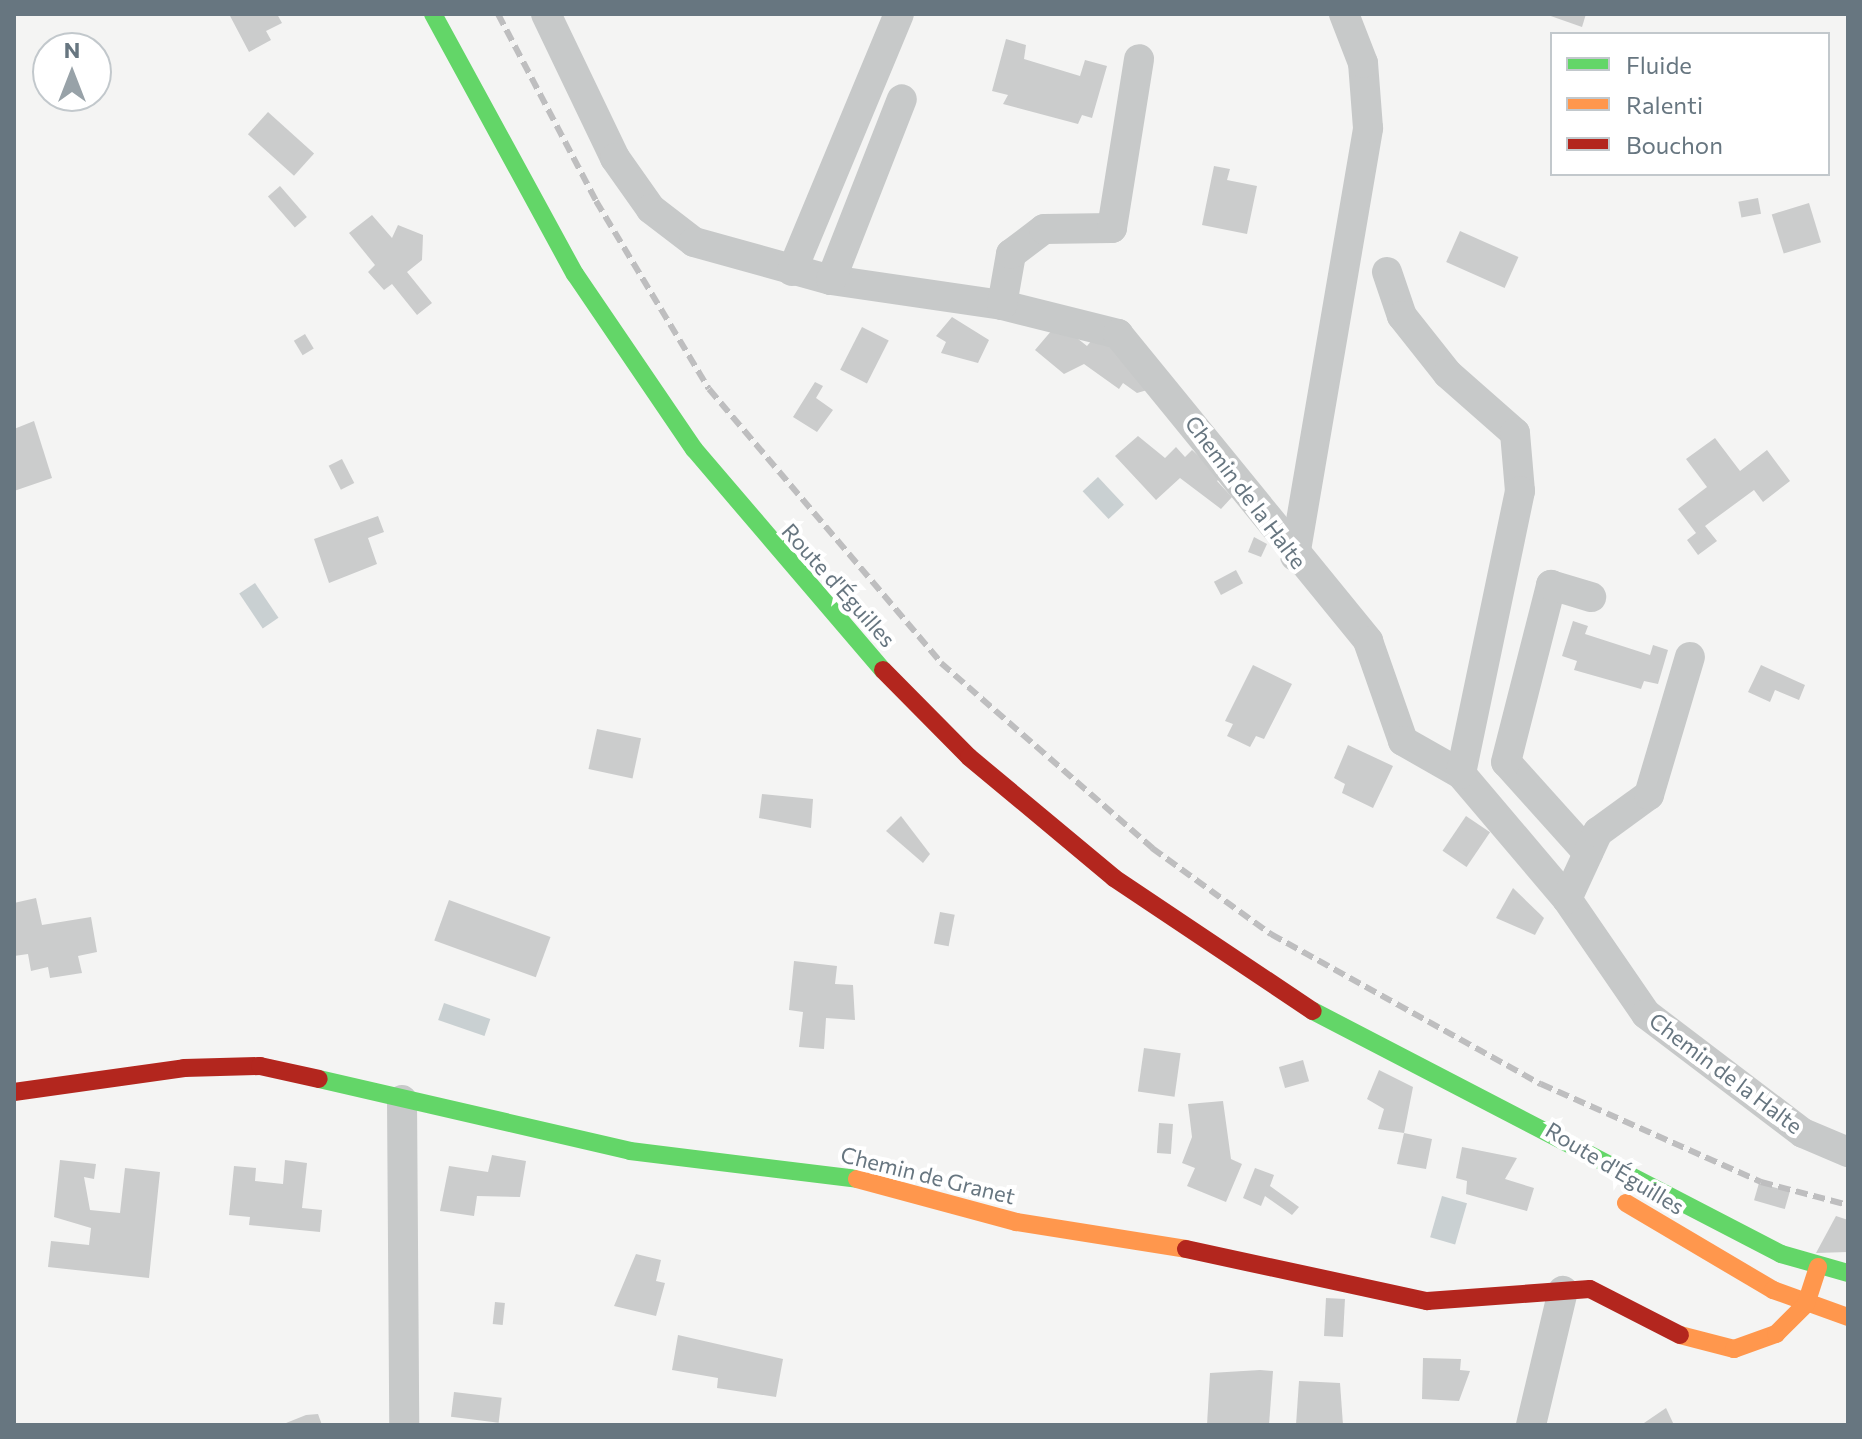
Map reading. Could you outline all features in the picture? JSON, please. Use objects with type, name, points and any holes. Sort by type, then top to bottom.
[{"type":"street","name":"Route d'Éguilles","points":[[433,14],[608,325],[694,449],[838,624],[969,757],[1114,878],[1279,993],[1368,1042],[1818,1267],[1848,1273]]},
{"type":"street","name":"Chemin de la Halte","points":[[546,14],[615,158],[651,209],[694,242],[831,280],[1002,305],[1118,334],[1295,556],[1368,641],[1403,741],[1461,774],[1567,899],[1646,1014],[1803,1133],[1848,1152]]},
{"type":"street","points":[[792,271],[899,14]]},
{"type":"street","points":[[1295,556],[1368,128],[1363,63],[1344,14]]},
{"type":"street","points":[[1002,305],[1011,254],[1044,229],[1112,228],[1139,59]]},
{"type":"street","points":[[831,280],[902,99]]},
{"type":"street","points":[[1387,272],[1411,328],[1448,374],[1515,433],[1520,491],[1461,774]]},
{"type":"street","points":[[1588,853],[1506,762],[1551,585],[1591,597]]},
{"type":"street","points":[[1567,899],[1598,832],[1649,795],[1690,657]]},
{"type":"street","name":"Route d'Éguilles","points":[[1368,1042],[1563,1165]]},
{"type":"street","name":"Chemin de Granet","points":[[14,1092],[184,1068],[260,1066],[630,1151],[849,1177],[1016,1222],[1128,1236],[1427,1301],[1563,1291],[1613,1295],[1684,1337],[1734,1349],[1767,1340],[1806,1304]]},
{"type":"street","points":[[402,1100],[404,1425]]},
{"type":"street","name":"Route d'Éguilles","points":[[1602,1189],[1806,1304],[1848,1317]]},
{"type":"street","points":[[1806,1304],[1818,1267]]},
{"type":"street","points":[[1531,1425],[1563,1291]]},
{"type":"shaded area","points":[[1098,477],[1124,505],[1109,519],[1083,491]]},
{"type":"shaded area","points":[[255,583],[278,618],[263,628],[239,594]]},
{"type":"shaded area","points":[[444,1003],[490,1019],[484,1036],[438,1020]]},
{"type":"shaded area","points":[[1442,1196],[1467,1203],[1455,1245],[1430,1237]]},
{"type":"building","points":[[229,14],[277,14],[282,23],[266,31],[271,40],[249,52]]},
{"type":"building","points":[[1545,14],[1586,14],[1582,27]]},
{"type":"building","points":[[1006,39],[1026,45],[1024,59],[1080,76],[1085,60],[1107,66],[1092,118],[1082,115],[1078,124],[1003,104],[1008,95],[992,91]]},
{"type":"building","points":[[268,112],[314,153],[294,176],[248,134]]},
{"type":"building","points":[[1214,166],[1230,169],[1227,180],[1257,186],[1247,234],[1202,225]]},
{"type":"building","points":[[280,186],[307,217],[295,227],[268,196]]},
{"type":"building","points":[[1758,198],[1761,214],[1741,218],[1738,202]]},
{"type":"building","points":[[1809,203],[1821,242],[1784,254],[1772,214]]},
{"type":"building","points":[[372,215],[392,238],[398,225],[423,235],[422,260],[407,272],[432,303],[417,315],[392,284],[384,290],[368,272],[375,265],[349,233]]},
{"type":"building","points":[[1460,231],[1518,257],[1505,288],[1446,262]]},
{"type":"building","points":[[952,317],[989,340],[978,363],[941,353],[946,342],[936,336]]},
{"type":"building","points":[[1058,323],[1087,346],[1097,334],[1161,386],[1137,393],[1123,383],[1119,389],[1084,364],[1064,374],[1035,350]]},
{"type":"building","points":[[862,327],[889,341],[867,383],[840,370]]},
{"type":"building","points":[[305,334],[314,349],[303,355],[294,341]]},
{"type":"building","points":[[815,382],[823,386],[816,398],[833,410],[817,432],[793,417]]},
{"type":"building","points":[[34,421],[52,478],[14,491],[14,429]]},
{"type":"building","points":[[1138,436],[1165,458],[1176,447],[1185,457],[1192,450],[1222,477],[1217,481],[1232,497],[1221,509],[1180,478],[1156,500],[1115,456]]},
{"type":"building","points":[[1715,438],[1740,471],[1767,450],[1790,481],[1763,502],[1754,490],[1705,526],[1717,541],[1698,555],[1687,540],[1696,533],[1678,509],[1707,487],[1686,459]]},
{"type":"building","points":[[342,459],[354,483],[341,490],[329,466]]},
{"type":"building","points":[[378,516],[384,532],[368,538],[377,564],[329,583],[314,539]]},
{"type":"building","points":[[1254,537],[1267,544],[1261,557],[1248,552]]},
{"type":"building","points":[[1236,570],[1243,583],[1221,595],[1214,582]]},
{"type":"building","points":[[1573,621],[1588,626],[1585,634],[1650,655],[1653,645],[1668,650],[1658,684],[1644,681],[1641,689],[1574,670],[1577,661],[1562,656]]},
{"type":"building","points":[[1253,665],[1292,684],[1264,739],[1256,736],[1250,747],[1227,736],[1233,724],[1225,721]]},
{"type":"building","points":[[1761,665],[1805,685],[1799,700],[1775,690],[1770,702],[1748,692]]},
{"type":"building","points":[[597,729],[641,738],[632,778],[588,769]]},
{"type":"building","points":[[1348,745],[1393,766],[1373,808],[1342,793],[1345,784],[1334,778]]},
{"type":"building","points":[[762,794],[813,799],[811,828],[759,818]]},
{"type":"building","points":[[901,816],[930,854],[923,863],[886,831]]},
{"type":"building","points":[[1466,816],[1490,832],[1467,867],[1443,851]]},
{"type":"building","points":[[1513,888],[1544,918],[1535,935],[1496,918]]},
{"type":"building","points":[[36,898],[42,925],[91,917],[97,952],[78,956],[82,973],[50,978],[48,967],[31,971],[28,954],[14,956],[14,903]]},
{"type":"building","points":[[449,900],[550,937],[536,977],[434,940]]},
{"type":"building","points":[[940,912],[955,915],[949,946],[934,943]]},
{"type":"building","points":[[794,961],[837,966],[835,984],[853,985],[855,1020],[826,1018],[824,1049],[799,1047],[803,1012],[789,1010]]},
{"type":"building","points":[[1144,1048],[1181,1053],[1175,1097],[1138,1092]]},
{"type":"building","points":[[1303,1060],[1309,1081],[1285,1088],[1279,1067]]},
{"type":"building","points":[[1379,1070],[1413,1087],[1404,1133],[1378,1129],[1384,1109],[1367,1099]]},
{"type":"building","points":[[1223,1101],[1231,1159],[1242,1164],[1226,1202],[1187,1186],[1195,1168],[1182,1163],[1192,1137],[1188,1104]]},
{"type":"building","points":[[1159,1123],[1173,1124],[1171,1154],[1157,1153]]},
{"type":"building","points":[[1404,1133],[1432,1139],[1426,1169],[1397,1164]]},
{"type":"building","points":[[1462,1147],[1517,1158],[1505,1179],[1534,1188],[1527,1211],[1466,1194],[1467,1181],[1456,1178]]},
{"type":"building","points":[[492,1155],[526,1161],[520,1197],[477,1196],[474,1216],[440,1211],[449,1166],[488,1172]]},
{"type":"building","points":[[60,1160],[96,1164],[94,1179],[84,1177],[90,1210],[120,1213],[125,1168],[160,1172],[149,1278],[48,1267],[51,1241],[89,1245],[91,1228],[54,1217]]},
{"type":"building","points":[[285,1160],[307,1163],[302,1208],[322,1210],[320,1232],[249,1225],[250,1217],[229,1215],[234,1166],[256,1168],[255,1181],[283,1184]]},
{"type":"building","points":[[1255,1168],[1274,1175],[1270,1186],[1299,1207],[1292,1215],[1265,1196],[1261,1206],[1243,1198]]},
{"type":"building","points":[[1759,1183],[1790,1192],[1785,1209],[1754,1200]]},
{"type":"building","points":[[1836,1216],[1848,1220],[1848,1252],[1816,1253]]},
{"type":"building","points":[[636,1254],[661,1260],[656,1281],[665,1283],[656,1316],[614,1306]]},
{"type":"building","points":[[1326,1298],[1345,1299],[1343,1337],[1324,1336]]},
{"type":"building","points":[[495,1302],[505,1303],[503,1325],[493,1324]]},
{"type":"building","points":[[678,1335],[783,1359],[776,1397],[717,1388],[718,1378],[672,1370]]},
{"type":"building","points":[[1423,1358],[1461,1359],[1460,1370],[1470,1371],[1459,1401],[1422,1399]]},
{"type":"building","points":[[1273,1371],[1269,1425],[1207,1425],[1210,1373]]},
{"type":"building","points":[[1299,1381],[1340,1383],[1343,1425],[1296,1425]]},
{"type":"building","points":[[454,1392],[502,1398],[499,1423],[451,1417]]},
{"type":"building","points":[[1666,1408],[1674,1425],[1641,1425]]},
{"type":"building","points":[[318,1414],[322,1425],[281,1425],[306,1415]]},
{"type":"railway","points":[[498,14],[596,201],[709,389],[941,663],[1152,848],[1271,934],[1541,1084],[1761,1182],[1848,1205]]},
{"type":"traffic: fast","points":[[433,14],[575,274],[694,449],[883,670]]},
{"type":"traffic: fast","points":[[1313,1011],[1781,1254],[1848,1273]]},
{"type":"traffic: fast","points":[[319,1079],[630,1151],[857,1179]]},
{"type":"traffic: slow","points":[[857,1179],[1016,1222],[1186,1249]]},
{"type":"traffic: slow","points":[[1626,1203],[1773,1290],[1848,1317]]},
{"type":"traffic: slow","points":[[1680,1335],[1734,1349],[1776,1334],[1806,1304],[1818,1267]]},
{"type":"traffic: jam","points":[[883,670],[969,757],[1114,878],[1313,1011]]},
{"type":"traffic: jam","points":[[14,1092],[184,1068],[260,1066],[319,1079]]},
{"type":"traffic: jam","points":[[1186,1249],[1427,1301],[1590,1289],[1680,1335]]}]
